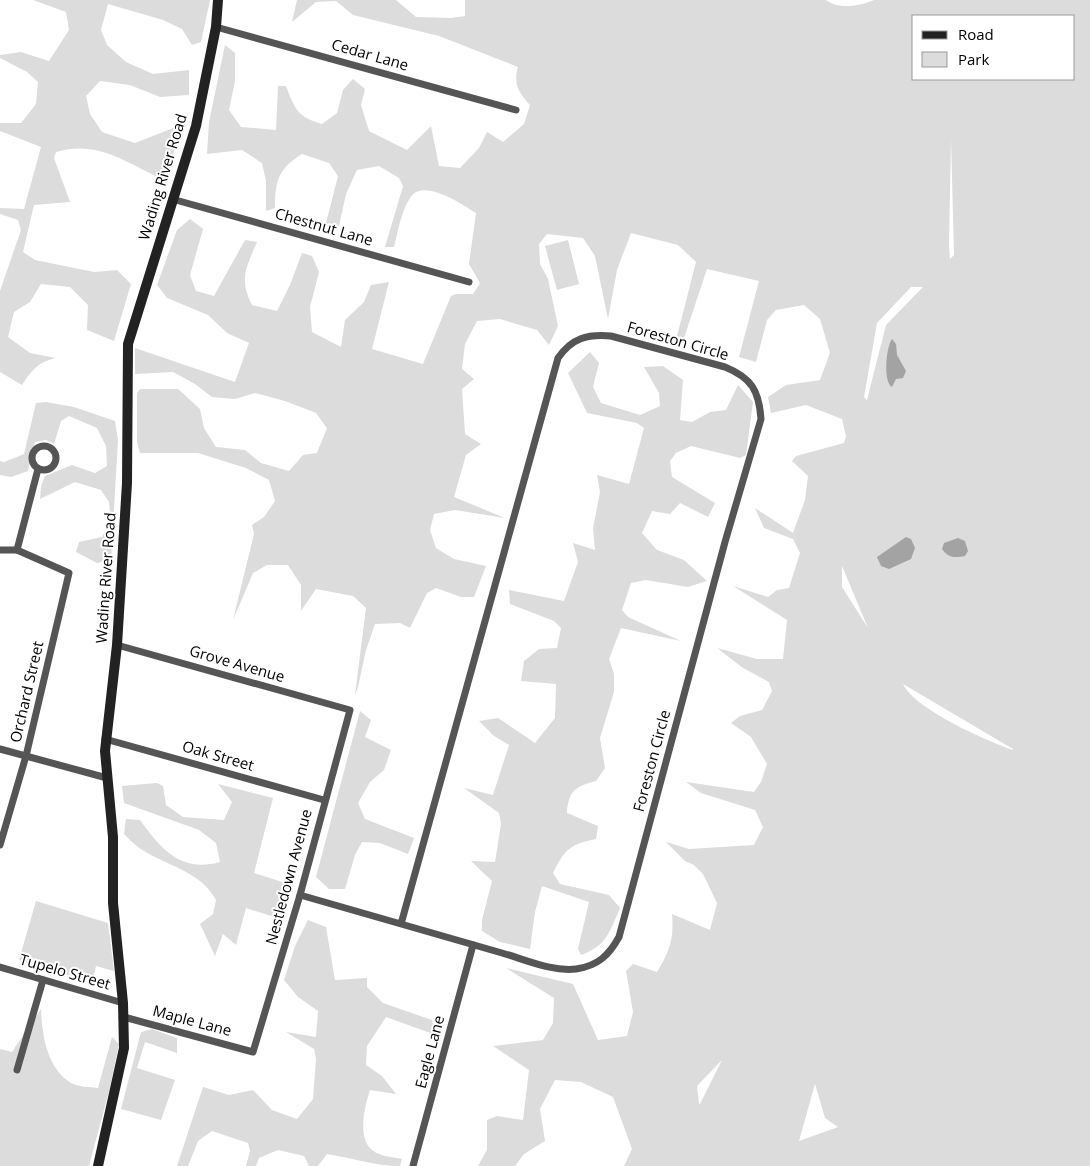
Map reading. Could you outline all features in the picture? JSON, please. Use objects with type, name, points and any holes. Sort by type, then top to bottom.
[{"type":"main road","name":"Wading River Road","points":[[98,1166],[122,1058],[124,1017],[113,903],[113,837],[107,778],[106,739],[117,645],[128,483],[128,344],[196,126],[216,27],[218,0]]},
{"type":"street","name":"Cedar Lane","points":[[216,27],[516,110]]},
{"type":"street","name":"Chestnut Lane","points":[[172,199],[470,282]]},
{"type":"street","name":"Foreston Circle","points":[[300,895],[473,945],[561,969],[575,969],[601,961],[610,952],[620,937],[725,542],[761,419],[760,402],[755,389],[743,374],[725,367],[611,336],[594,335],[580,337],[567,346],[558,358],[401,924]]},
{"type":"street","points":[[0,550],[18,550],[38,468]]},
{"type":"street","name":"Orchard Street","points":[[0,845],[26,756],[69,573],[18,550]]},
{"type":"street","name":"Grove Avenue","points":[[117,645],[350,710]]},
{"type":"street","name":"Nestledown Avenue","points":[[253,1052],[300,895],[324,800],[350,710]]},
{"type":"street","name":"Oak Street","points":[[106,739],[324,800]]},
{"type":"street","points":[[0,749],[107,778]]},
{"type":"street","name":"Eagle Lane","points":[[414,1166],[473,945]]},
{"type":"street","name":"Tupelo Street","points":[[0,968],[123,1003]]},
{"type":"street","points":[[17,1070],[43,980]]},
{"type":"street","name":"Maple Lane","points":[[124,1017],[253,1052]]},
{"type":"green space","points":[[33,0],[210,0],[201,42],[192,45],[182,29],[163,20],[108,4],[101,30],[107,45],[126,62],[153,74],[189,70],[189,95],[160,97],[130,85],[100,81],[86,96],[90,114],[102,132],[135,143],[181,125],[173,155],[158,177],[97,150],[70,149],[56,152],[54,158],[70,202],[34,205],[23,252],[35,260],[94,272],[117,270],[131,284],[114,341],[87,330],[88,305],[70,287],[41,284],[30,302],[14,312],[8,337],[30,353],[56,358],[36,367],[22,385],[0,372],[0,291],[21,230],[18,220],[0,214],[0,208],[24,209],[41,147],[0,131],[0,123],[21,123],[36,104],[38,82],[27,72],[0,58],[0,55],[21,52],[49,61],[69,30],[66,12]]},
{"type":"green space","points":[[297,0],[396,0],[416,17],[451,18],[465,16],[465,0],[826,0],[837,5],[850,6],[874,0],[1090,0],[1090,1166],[624,1166],[632,1149],[613,1097],[581,1082],[555,1080],[540,1109],[545,1141],[524,1154],[515,1166],[478,1166],[487,1150],[487,1120],[497,1116],[523,1120],[529,1070],[493,1046],[543,1040],[553,1023],[554,998],[506,968],[573,984],[598,1040],[627,1036],[633,1012],[626,971],[633,964],[657,972],[670,944],[672,914],[710,930],[717,903],[703,874],[694,865],[685,861],[666,842],[689,849],[754,845],[763,827],[755,810],[701,793],[686,782],[754,792],[761,782],[767,764],[751,737],[731,723],[740,716],[762,710],[772,691],[769,682],[743,668],[717,648],[757,659],[783,659],[787,620],[733,586],[768,597],[777,590],[789,588],[800,553],[793,539],[764,528],[755,508],[793,533],[805,500],[808,476],[792,461],[796,456],[844,443],[846,436],[842,419],[806,405],[771,413],[768,397],[786,385],[820,380],[830,353],[820,319],[804,305],[776,310],[767,320],[756,362],[739,357],[759,281],[707,269],[682,344],[676,340],[696,262],[678,245],[631,233],[617,270],[608,319],[595,256],[583,238],[547,234],[539,244],[540,264],[548,279],[558,326],[549,345],[537,330],[500,319],[477,321],[465,344],[462,369],[474,379],[462,389],[465,434],[481,444],[466,455],[454,497],[505,518],[455,510],[434,514],[430,530],[436,548],[454,559],[486,566],[474,597],[461,597],[436,588],[427,593],[410,628],[400,623],[375,624],[366,650],[355,695],[366,608],[353,596],[316,589],[301,611],[301,585],[288,565],[267,565],[253,573],[233,620],[254,534],[252,525],[264,517],[275,501],[269,480],[246,468],[198,453],[140,453],[137,442],[137,393],[140,389],[178,389],[200,409],[204,428],[216,447],[245,450],[261,463],[289,471],[303,455],[317,453],[327,428],[316,413],[285,401],[255,393],[235,399],[212,397],[195,384],[173,372],[135,374],[135,348],[235,382],[249,343],[227,333],[208,315],[167,298],[157,285],[177,230],[190,219],[203,229],[190,275],[196,291],[214,296],[245,240],[257,242],[245,274],[248,296],[252,305],[277,311],[290,285],[302,253],[312,256],[319,272],[310,307],[312,332],[341,347],[345,320],[364,302],[371,285],[389,282],[372,349],[423,364],[451,296],[456,294],[473,294],[480,283],[469,264],[476,213],[442,194],[423,190],[416,192],[404,209],[394,247],[385,247],[403,186],[399,178],[379,166],[357,170],[346,194],[339,226],[326,223],[338,176],[329,163],[302,154],[283,171],[277,183],[275,208],[266,211],[266,181],[262,163],[242,150],[207,154],[209,122],[225,45],[235,53],[235,81],[229,110],[241,127],[276,130],[278,86],[286,86],[295,107],[302,115],[322,124],[337,113],[343,90],[353,79],[365,89],[361,105],[369,131],[407,150],[431,126],[439,166],[460,168],[479,148],[487,132],[503,142],[524,124],[530,105],[518,88],[516,78],[518,67],[439,36],[353,15],[336,1],[316,2],[292,22]],"holes":[[[951,139],[954,255],[950,259]],[[911,287],[923,287],[886,325],[867,400],[864,397],[877,323]],[[842,566],[868,628],[842,587]],[[903,684],[1013,750],[952,723],[936,714],[910,694]],[[722,1060],[700,1104],[697,1086]],[[815,1084],[825,1118],[838,1127],[799,1141]]]},
{"type":"green space","points":[[568,240],[579,284],[557,290],[545,246]]},
{"type":"green space","points":[[590,352],[599,363],[593,387],[601,403],[640,415],[660,406],[659,393],[644,367],[663,366],[683,380],[680,420],[692,422],[710,412],[726,410],[738,385],[753,402],[746,455],[740,458],[691,446],[676,453],[670,461],[672,477],[715,503],[708,517],[680,503],[670,514],[652,511],[642,533],[657,550],[684,560],[707,581],[688,587],[646,580],[631,583],[622,610],[628,617],[681,641],[621,628],[609,659],[614,674],[614,692],[600,738],[605,768],[596,781],[583,785],[574,791],[569,799],[567,813],[598,826],[596,839],[580,843],[569,849],[561,858],[553,873],[560,884],[609,895],[620,908],[610,931],[602,942],[597,947],[581,955],[578,949],[589,902],[542,886],[535,912],[530,949],[500,942],[482,931],[482,920],[492,881],[471,861],[495,862],[501,824],[499,813],[464,788],[493,795],[509,745],[494,736],[479,721],[498,718],[535,743],[555,718],[556,684],[521,681],[524,661],[539,649],[557,648],[561,628],[554,621],[510,604],[509,590],[564,601],[578,562],[573,543],[595,550],[593,528],[600,492],[597,475],[629,484],[644,428],[637,423],[587,413],[568,373]]},
{"type":"green space","points":[[46,402],[74,407],[115,421],[118,440],[111,560],[97,563],[76,552],[79,542],[102,537],[111,523],[109,502],[101,490],[75,482],[40,499],[41,486],[45,476],[72,465],[95,473],[107,466],[106,446],[97,428],[69,416],[61,421],[54,444],[46,440],[35,442],[28,471],[11,477],[0,475],[0,461],[4,462],[24,454],[36,403]]},
{"type":"green space","points":[[360,711],[371,720],[365,737],[391,750],[384,770],[370,782],[358,803],[365,819],[414,838],[408,854],[380,843],[362,842],[355,855],[345,889],[329,889],[316,877]]},
{"type":"green space","points":[[157,783],[163,786],[166,805],[183,817],[224,820],[232,802],[218,784],[273,798],[254,873],[292,885],[278,918],[246,908],[236,945],[223,934],[215,956],[200,924],[213,914],[216,900],[208,888],[186,872],[147,853],[124,834],[126,819],[140,820],[164,849],[173,856],[194,864],[206,865],[220,862],[216,843],[199,830],[124,803],[122,786]]},
{"type":"green space","points":[[36,901],[108,923],[114,971],[96,966],[92,983],[19,960]]},
{"type":"green space","points":[[308,920],[326,927],[335,980],[367,978],[367,987],[383,1003],[432,1020],[436,1035],[386,1017],[367,1046],[366,1065],[382,1076],[396,1094],[370,1090],[363,1119],[364,1134],[372,1150],[384,1156],[402,1159],[400,1166],[327,1154],[318,1166],[309,1166],[304,1156],[278,1150],[259,1158],[256,1166],[246,1166],[250,1151],[248,1143],[212,1131],[198,1141],[188,1166],[177,1166],[203,1087],[229,1095],[253,1090],[272,1110],[297,1119],[313,1099],[316,1059],[314,1049],[286,1032],[316,1037],[318,1011],[298,997],[284,980],[295,946]]},
{"type":"green space","points":[[41,1009],[43,1030],[51,1060],[56,1069],[71,1083],[98,1088],[112,1037],[119,1044],[109,1091],[89,1166],[0,1166],[0,1049],[12,1052]]},
{"type":"green space","points":[[152,1029],[177,1038],[177,1053],[145,1042],[137,1068],[175,1080],[161,1120],[121,1109],[141,1032]]},
{"type":"shaded area","points":[[892,339],[896,344],[897,355],[906,371],[903,378],[896,379],[892,387],[887,379],[886,364],[888,349]]},
{"type":"shaded area","points":[[906,537],[911,539],[915,548],[911,559],[889,569],[881,566],[877,557]]},
{"type":"shaded area","points":[[958,538],[965,541],[968,551],[965,556],[949,556],[942,549],[944,543]]}]
